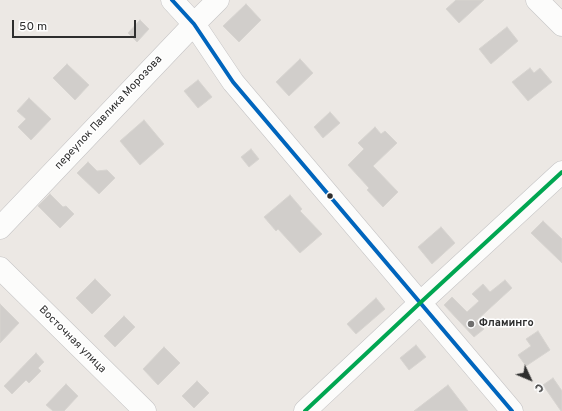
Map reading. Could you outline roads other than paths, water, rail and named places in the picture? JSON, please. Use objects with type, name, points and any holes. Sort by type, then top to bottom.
[{"type":"street","points":[[172,0],[194,24],[233,82],[512,411]]},
{"type":"street","name":"переулок Павлика Морозова","points":[[0,228],[218,0]]},
{"type":"street","points":[[537,0],[562,25]]},
{"type":"street","points":[[305,411],[562,172]]},
{"type":"street","name":"Восточная улица","points":[[0,268],[145,411]]},
{"type":"place","name":"Фламинго","points":[[471,324]]}]
